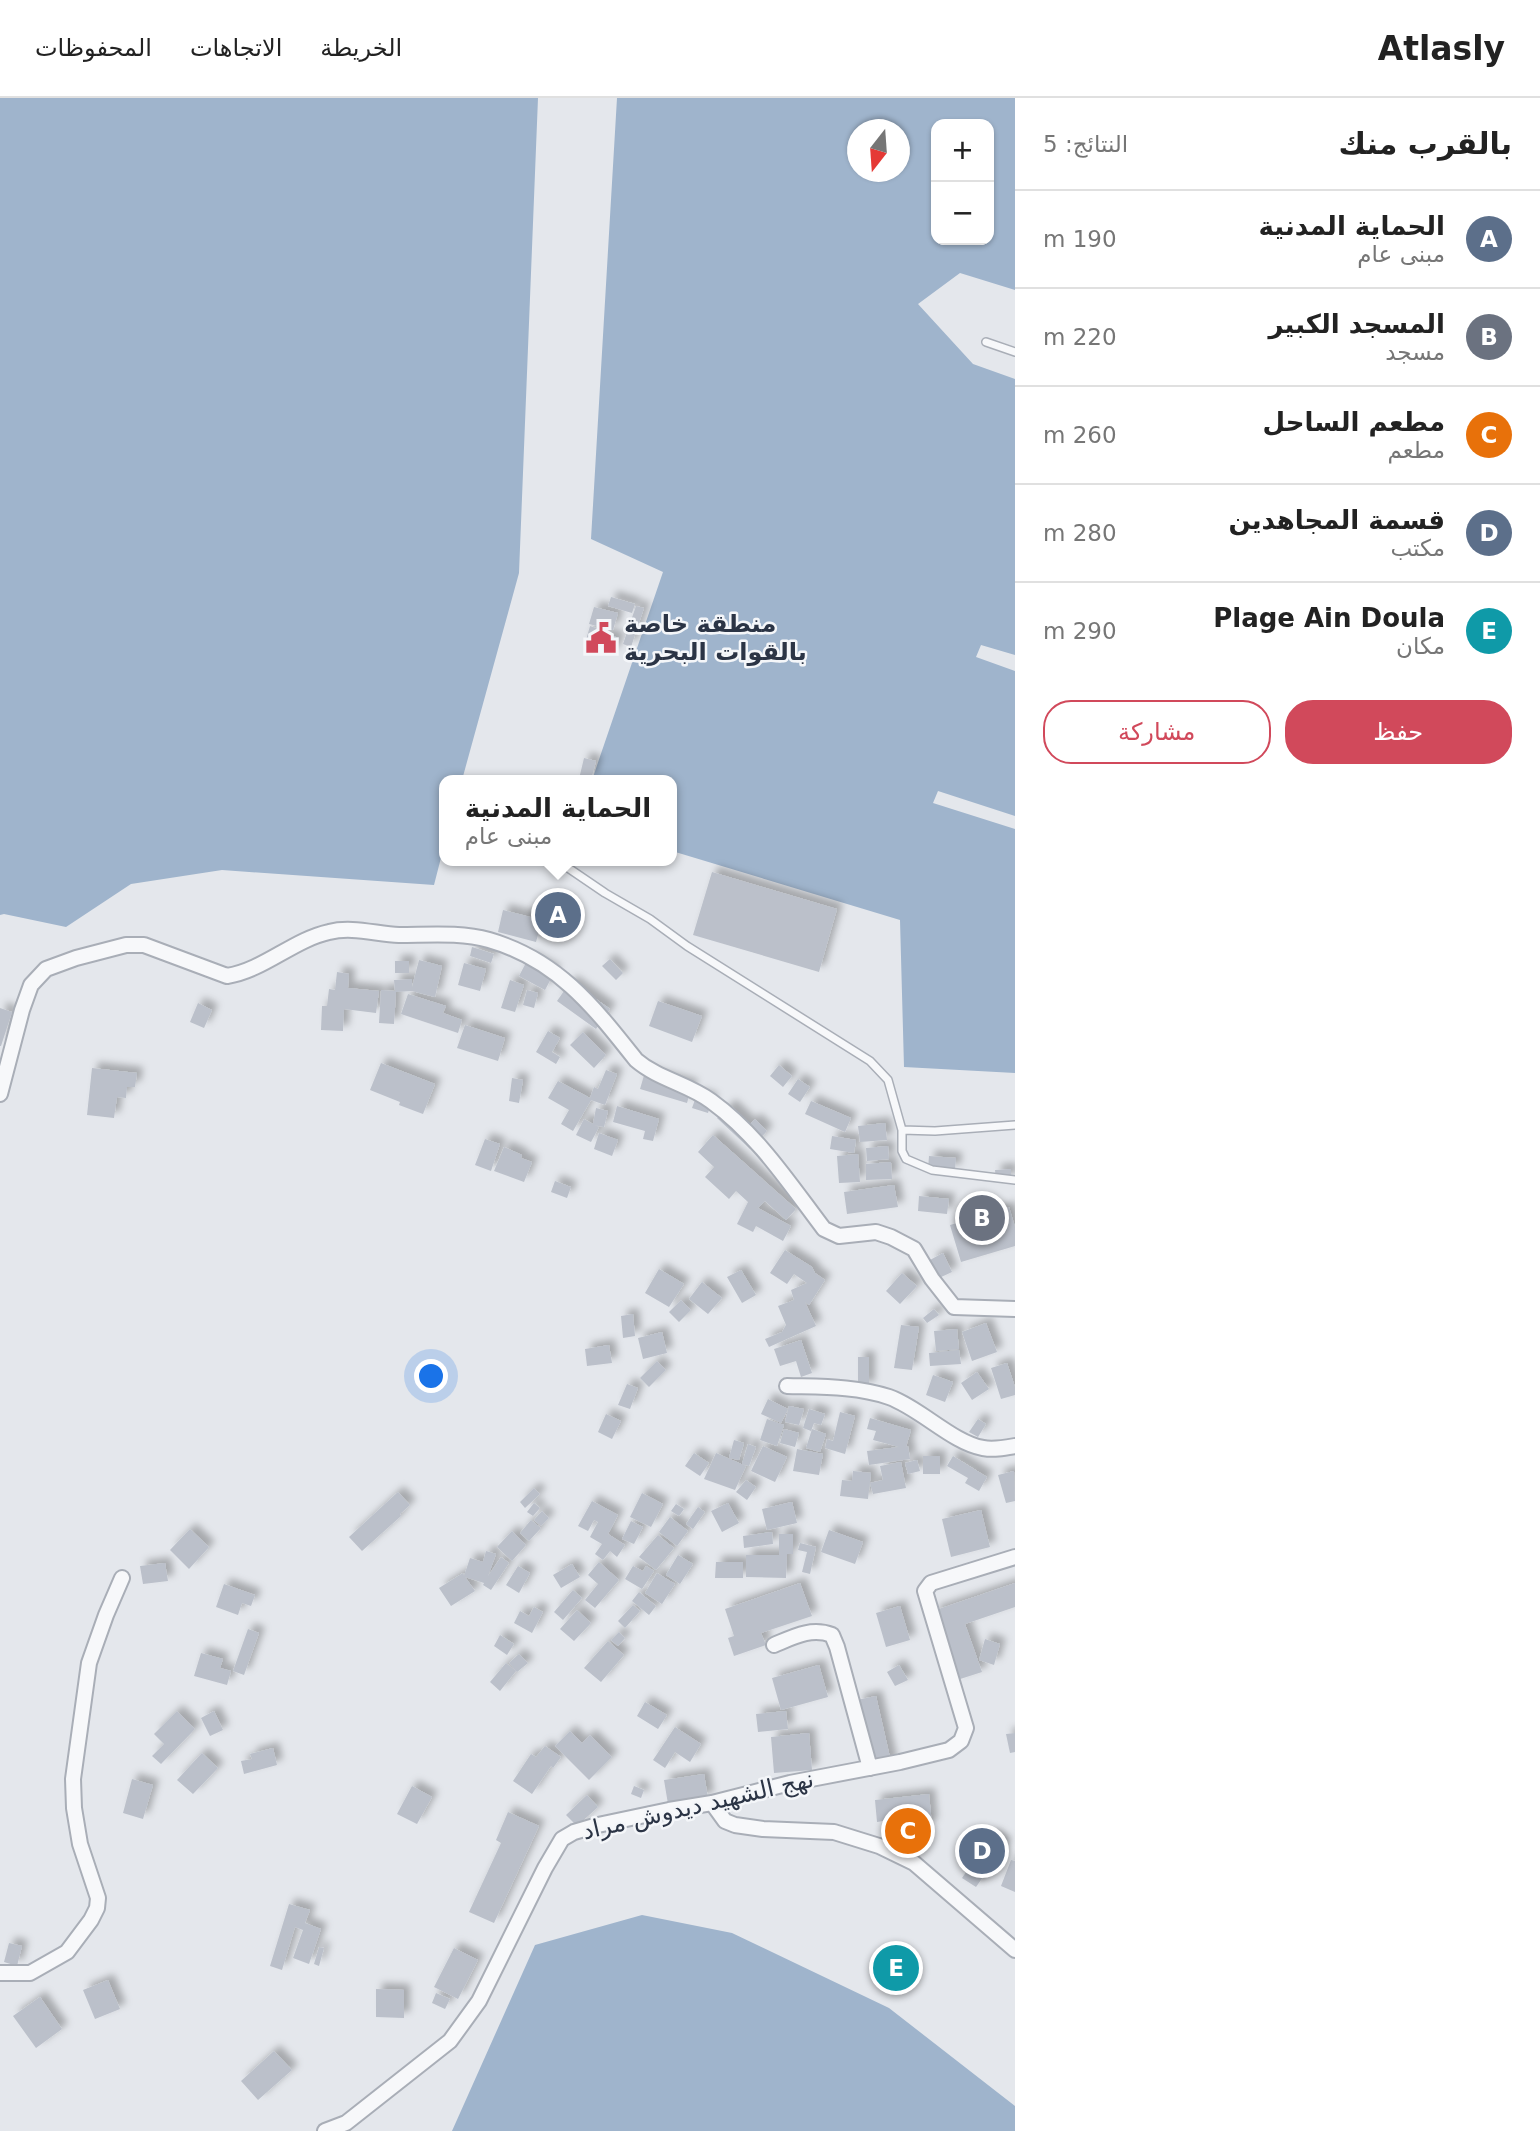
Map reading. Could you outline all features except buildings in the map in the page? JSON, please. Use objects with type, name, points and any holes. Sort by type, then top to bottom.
[{"type":"street","points":[[0,1094],[31,985],[46,969],[76,958],[144,944],[227,976],[241,974],[308,939],[343,929],[488,940],[516,950],[565,980],[581,994],[646,1069],[709,1099],[752,1135],[824,1229],[839,1236],[876,1231],[914,1249],[932,1279],[954,1307],[1015,1310]]},
{"type":"street","points":[[787,1386],[842,1389],[888,1397],[979,1447],[996,1449],[1015,1446]]},
{"type":"street","name":"نهج الشهيد ديدوش مراد","points":[[326,2131],[346,2123],[450,2041],[479,2001],[562,1839],[574,1832],[598,1825],[870,1768],[949,1749],[961,1741],[966,1728],[925,1591],[932,1583],[1015,1557]]},
{"type":"street","points":[[0,1973],[30,1973],[67,1952],[97,1908],[98,1898],[80,1844],[74,1808],[73,1779],[89,1663],[122,1578]]},
{"type":"street","points":[[774,1645],[802,1633],[822,1631],[831,1635],[837,1647],[870,1768]]},
{"type":"street","points":[[712,1803],[725,1821],[734,1825],[834,1832],[880,1846],[914,1863],[1015,1950]]},
{"type":"lane","points":[[986,342],[1015,352]]},
{"type":"lane","points":[[565,866],[870,1061],[888,1080],[902,1130],[902,1151],[906,1159],[932,1170],[1015,1180]]},
{"type":"lane","points":[[902,1130],[935,1131],[1015,1125]]},
{"type":"water","points":[[0,98],[538,98],[519,573],[463,775],[439,775],[439,866],[434,885],[222,870],[131,884],[66,927],[0,915]]},
{"type":"water","points":[[617,98],[1015,98],[1015,290],[960,273],[918,304],[973,364],[1015,379],[1015,655],[981,645],[976,657],[1015,671],[1015,816],[938,791],[933,803],[1015,829],[1015,1073],[904,1067],[900,920],[677,853],[677,775],[594,775],[663,572],[591,539]]},
{"type":"water","points":[[642,1915],[732,1933],[889,2008],[1015,2106],[1015,2131],[452,2131],[535,1945]]},
{"type":"place","name":"منطقة خاصة بالقوات البحرية","points":[[601,638]]},
{"type":"place","name":"الحماية المدنية","points":[[558,915]]},
{"type":"place","name":"المسجد الكبير","points":[[982,1218]]},
{"type":"place","name":"مطعم الساحل","points":[[908,1831]]},
{"type":"place","name":"قسمة المجاهدين","points":[[982,1851]]},
{"type":"place","name":"Plage Ain Doula","points":[[896,1968]]}]
